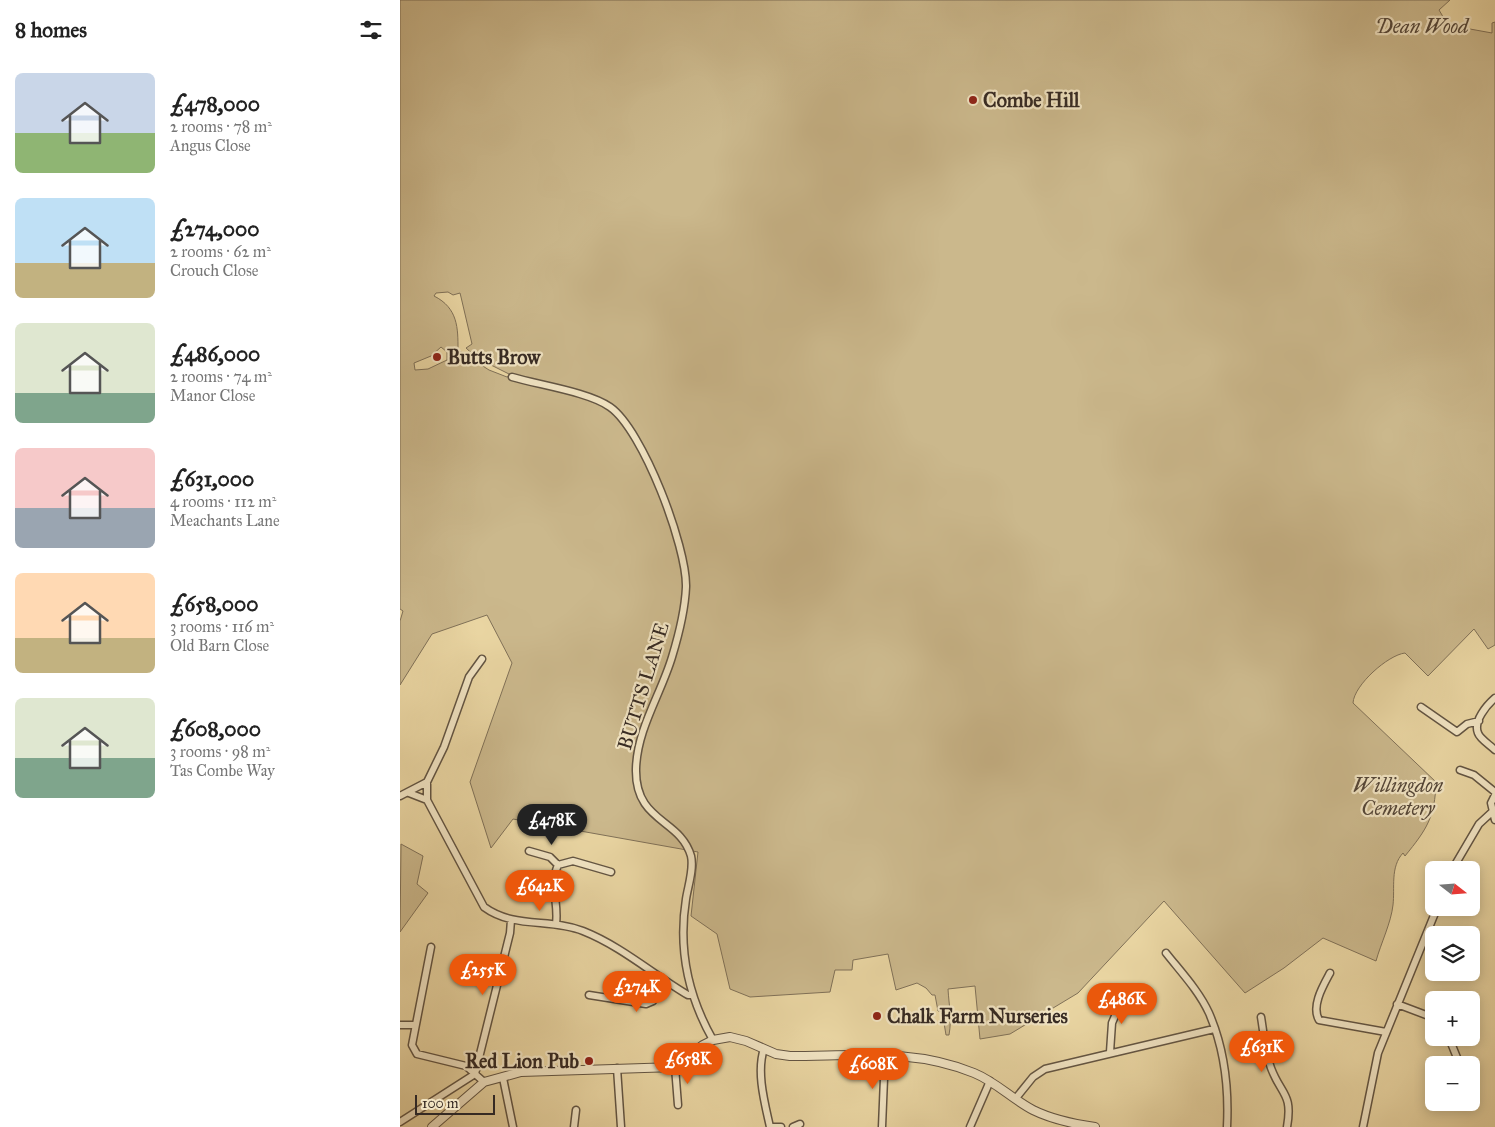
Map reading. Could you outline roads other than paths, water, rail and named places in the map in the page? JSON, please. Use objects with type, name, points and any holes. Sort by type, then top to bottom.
[{"type":"street","name":"BUTTS LANE","points":[[512,377],[598,400],[622,417],[637,438],[675,533],[683,563],[686,586],[684,606],[672,658],[652,707],[638,751],[637,787],[642,804],[683,840],[691,857],[681,933],[684,959],[692,995],[713,1040]]},
{"type":"street","points":[[482,659],[469,677],[444,747],[427,782],[427,800],[484,907],[496,916],[511,920],[556,924],[583,931],[688,996],[692,995]]},
{"type":"street","points":[[1495,698],[1479,721],[1478,734],[1495,750]]},
{"type":"street","points":[[1421,707],[1457,732],[1467,724],[1479,721]]},
{"type":"street","points":[[1460,770],[1474,775],[1495,794],[1491,804],[1495,820]]},
{"type":"street","points":[[400,796],[427,782]]},
{"type":"street","points":[[409,792],[427,800]]},
{"type":"street","points":[[1457,861],[1480,824],[1492,812]]},
{"type":"street","points":[[529,851],[550,857],[558,865]]},
{"type":"street","points":[[558,865],[573,861],[611,872]]},
{"type":"street","points":[[556,924],[558,912],[554,880],[558,865]]},
{"type":"street","points":[[1363,1127],[1378,1053],[1434,916]]},
{"type":"street","points":[[400,1122],[475,1074],[510,933],[511,920]]},
{"type":"street","points":[[431,948],[414,1025],[412,1045],[417,1054],[466,1066],[484,1082]]},
{"type":"street","points":[[1166,953],[1194,988],[1208,1013],[1214,1029],[1225,1063],[1228,1106],[1226,1127]]},
{"type":"street","points":[[1330,973],[1320,993],[1317,1005],[1319,1020],[1386,1032]]},
{"type":"street","points":[[589,995],[646,1004],[653,1001],[666,982]]},
{"type":"street","points":[[1110,1052],[1112,1023],[1124,995]]},
{"type":"street","points":[[1397,1004],[1425,1015]]},
{"type":"street","points":[[1261,1018],[1269,1060],[1287,1097],[1289,1112],[1287,1127]]},
{"type":"street","points":[[400,1025],[414,1025]]},
{"type":"street","points":[[1016,1098],[1033,1077],[1045,1069],[1110,1052],[1214,1029]]},
{"type":"street","points":[[432,1127],[484,1082],[521,1072],[676,1067],[713,1040],[730,1038],[746,1041],[764,1049],[790,1056],[885,1054],[936,1061],[990,1081],[1032,1109],[1055,1118],[1095,1127]]},
{"type":"street","points":[[764,1049],[762,1056],[762,1080],[770,1127],[781,1127]]},
{"type":"street","points":[[882,1127],[885,1054]]},
{"type":"street","points":[[676,1067],[678,1106]]},
{"type":"street","points":[[616,1068],[621,1127]]},
{"type":"street","points":[[503,1078],[513,1127]]},
{"type":"street","points":[[970,1127],[990,1081]]},
{"type":"street","points":[[574,1127],[576,1110]]},
{"type":"place","name":"Combe Hill","points":[[973,100]]},
{"type":"place","name":"Butts Brow","points":[[437,357]]},
{"type":"place","name":"Chalk Farm Nurseries","points":[[877,1016]]},
{"type":"place","name":"Red Lion Pub","points":[[589,1061]]},
{"type":"park label","name":"Dean Wood","points":[[1422,26]]},
{"type":"park label","name":"Willingdon Cemetery","points":[[1398,796]]}]
